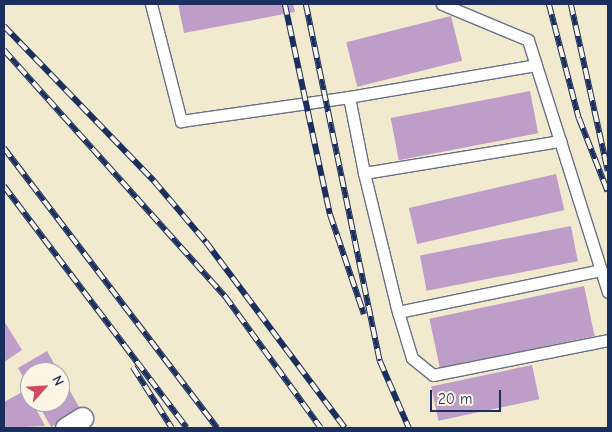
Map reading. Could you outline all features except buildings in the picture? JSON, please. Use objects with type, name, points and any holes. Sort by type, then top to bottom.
[{"type":"lane","points":[[151,4],[181,121],[349,97],[536,65]]},
{"type":"lane","points":[[442,4],[528,40],[608,292]]},
{"type":"lane","points":[[349,97],[364,173],[398,312],[412,358],[433,375],[608,340]]},
{"type":"lane","points":[[364,173],[560,140]]},
{"type":"lane","points":[[398,312],[601,270]]},
{"type":"railway","points":[[285,4],[330,214],[364,314]]},
{"type":"railway","points":[[306,4],[380,361],[409,428]]},
{"type":"railway","points":[[549,4],[579,118],[608,192]]},
{"type":"railway","points":[[571,4],[608,171]]},
{"type":"railway","points":[[4,26],[154,181],[206,242],[345,428]]},
{"type":"railway","points":[[4,50],[225,296],[321,428]]},
{"type":"railway","points":[[4,148],[217,428]]},
{"type":"railway","points":[[4,186],[187,428]]},
{"type":"railway","points":[[133,367],[172,428]]}]
